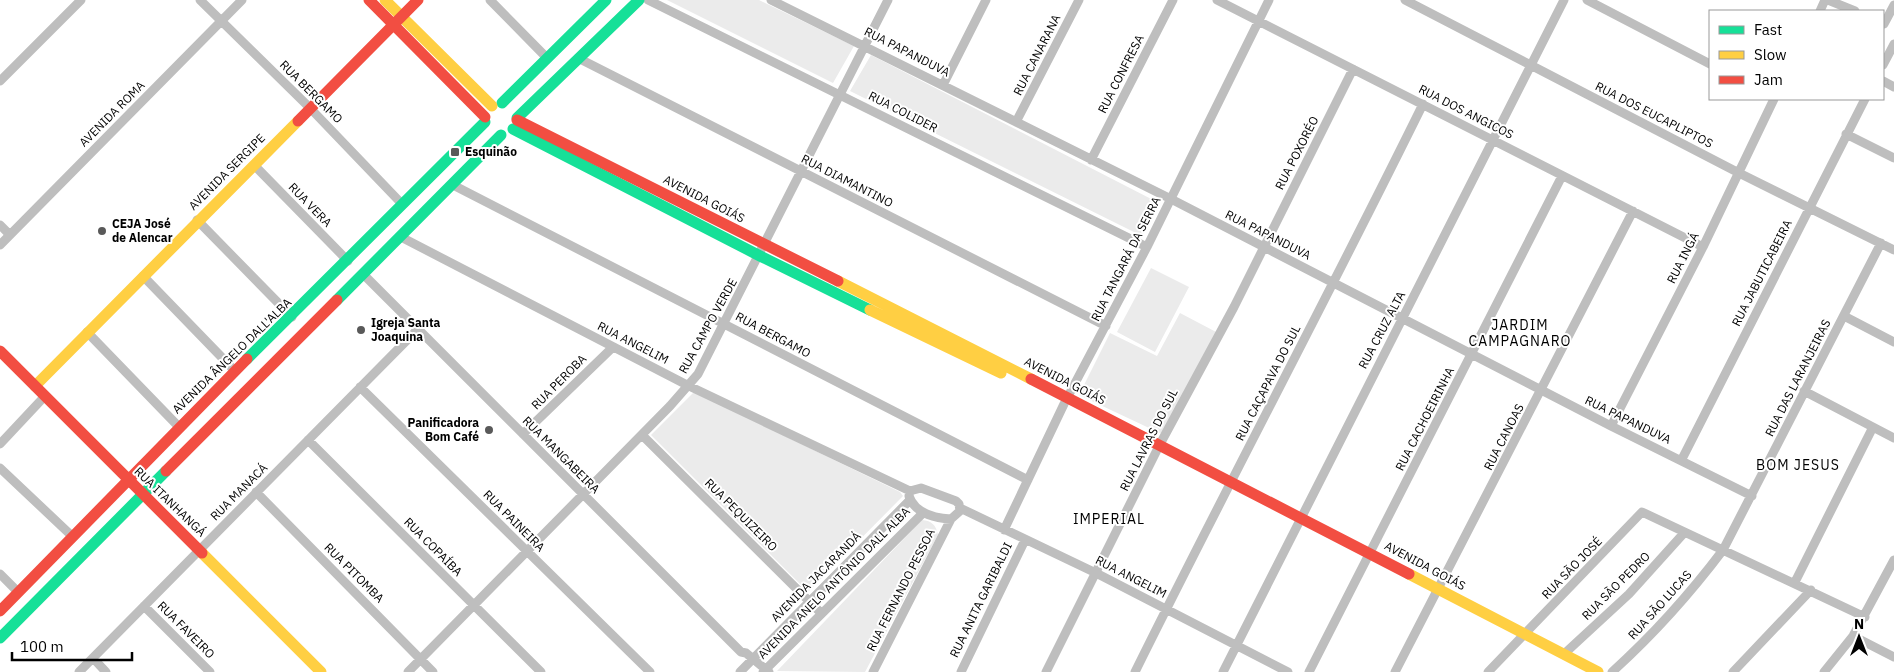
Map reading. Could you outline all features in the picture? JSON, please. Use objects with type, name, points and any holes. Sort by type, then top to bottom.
[{"type":"street","points":[[0,81],[81,0]]},
{"type":"street","name":"RUA BERGAMO","points":[[200,0],[310,108],[402,204]]},
{"type":"street","name":"AVENIDA ROMA","points":[[0,246],[242,0]]},
{"type":"street","points":[[369,0],[397,20],[497,105],[512,108],[516,122]]},
{"type":"street","points":[[385,0],[397,20],[485,119],[490,130],[501,135]]},
{"type":"street","name":"AVENIDA SERGIPE","points":[[35,386],[197,220],[418,0]]},
{"type":"street","points":[[490,0],[547,58]]},
{"type":"street","points":[[0,638],[364,275],[578,58],[640,0]]},
{"type":"street","name":"RUA COLIDER","points":[[648,0],[1146,248]]},
{"type":"street","name":"RUA PAPANDUVA","points":[[771,0],[865,45],[1171,199],[1611,426],[1682,459],[1752,496]]},
{"type":"street","points":[[790,10],[795,0]]},
{"type":"street","name":"RUA CAMPO VERDE","points":[[408,672],[642,435],[698,374],[888,0]]},
{"type":"street","points":[[943,84],[986,0]]},
{"type":"street","name":"RUA CANARANA","points":[[1016,122],[1080,0]]},
{"type":"street","name":"RUA CONFRESA","points":[[1091,160],[1173,0]]},
{"type":"street","name":"RUA DOS ANGICOS","points":[[1217,0],[1703,247]]},
{"type":"street","name":"RUA TANGARÁ DA SERRA","points":[[1004,530],[1066,401],[1171,199],[1269,0]]},
{"type":"street","name":"RUA DOS EUCAPLIPTOS","points":[[1405,0],[1739,173],[1894,250]]},
{"type":"street","name":"RUA CRUZ ALTA","points":[[1223,672],[1298,520],[1404,319],[1492,140],[1564,0]]},
{"type":"street","points":[[1587,0],[1709,63]]},
{"type":"street","points":[[1827,0],[1852,10]]},
{"type":"street","points":[[485,119],[604,1]]},
{"type":"street","points":[[1894,5],[1884,23],[1894,28]]},
{"type":"street","points":[[1884,63],[1894,44]]},
{"type":"street","name":"RUA DIAMANTINO","points":[[578,58],[1106,326]]},
{"type":"street","name":"RUA POXORÉO","points":[[1264,247],[1354,69]]},
{"type":"street","name":"RUA INGÁ","points":[[1611,426],[1703,247],[1774,100]]},
{"type":"street","name":"RUA JABUTICABEIRA","points":[[1682,459],[1864,100]]},
{"type":"street","name":"RUA CAÇAPAVA DO SUL","points":[[1134,672],[1303,340],[1335,283],[1423,104]]},
{"type":"street","name":"AVENIDA ÂNGELO DALL'ALBA","points":[[0,611],[179,427],[348,261],[485,119]]},
{"type":"street","name":"AVENIDA GOIÁS","points":[[516,122],[762,250],[1066,401],[1368,556],[1523,637],[1580,672]]},
{"type":"street","points":[[1846,134],[1894,158]]},
{"type":"street","name":"RUA VERA","points":[[254,165],[348,261]]},
{"type":"street","name":"RUA CACHOEIRINHA","points":[[1308,672],[1562,176]]},
{"type":"street","name":"RUA BERGAMO","points":[[453,185],[1028,480]]},
{"type":"street","name":"RUA CANOAS","points":[[1395,672],[1633,211]]},
{"type":"street","points":[[197,220],[292,316]]},
{"type":"street","points":[[0,225],[10,235]]},
{"type":"street","name":"RUA ANGELIM","points":[[401,237],[689,386],[910,496],[921,488],[931,490],[956,501],[960,508],[1096,573],[1288,672]]},
{"type":"street","name":"RUA DAS LARANJEIRAS","points":[[1723,550],[1881,244]]},
{"type":"street","name":"RUA LAVRAS DO SUL","points":[[1046,672],[1157,449],[1264,247]]},
{"type":"street","points":[[348,261],[357,272],[364,275]]},
{"type":"street","name":"RUA MANGABEIRA","points":[[364,275],[741,652]]},
{"type":"street","points":[[143,276],[235,371]]},
{"type":"street","points":[[1844,316],[1894,342]]},
{"type":"street","name":"RUA MANACÁ","points":[[79,672],[418,329]]},
{"type":"street","points":[[87,332],[179,427]]},
{"type":"street","name":"RUA PEROBA","points":[[523,434],[613,347]]},
{"type":"street","name":"RUA ITANHANGÁ","points":[[0,351],[321,672]]},
{"type":"street","name":"RUA PAINEIRA","points":[[360,387],[650,672]]},
{"type":"street","points":[[1804,391],[1894,438]]},
{"type":"street","points":[[0,444],[45,396]]},
{"type":"street","points":[[1795,582],[1873,427]]},
{"type":"street","name":"RUA PEQUIZEIRO","points":[[642,435],[822,613]]},
{"type":"street","name":"RUA COPAÍBA","points":[[308,440],[541,672]]},
{"type":"street","points":[[0,468],[73,537]]},
{"type":"street","name":"RUA PITOMBA","points":[[256,492],[434,672]]},
{"type":"street","points":[[910,496],[923,512],[934,518],[951,519]]},
{"type":"street","name":"AVENIDA JACARANDÁ","points":[[745,670],[753,659],[910,496]]},
{"type":"street","name":"RUA FERNANDO PESSOA","points":[[873,672],[951,519],[960,508]]},
{"type":"street","name":"AVENIDA ANELO ANTÔNIO DALL ALBA","points":[[766,671],[923,512]]},
{"type":"street","name":"RUA SÃO JOSÉ","points":[[1488,672],[1642,512],[1684,533]]},
{"type":"street","points":[[1684,533],[1795,582],[1865,617]]},
{"type":"street","name":"RUA SÃO PEDRO","points":[[1564,654],[1629,594],[1684,533]]},
{"type":"street","name":"RUA ANITA GARIBALDI","points":[[961,672],[1025,540]]},
{"type":"street","name":"RUA SÃO LUCAS","points":[[1612,672],[1645,642],[1694,588],[1723,550]]},
{"type":"street","points":[[1824,672],[1853,636],[1865,617],[1894,560]]},
{"type":"street","points":[[0,574],[18,592]]},
{"type":"street","points":[[1734,672],[1811,590]]},
{"type":"street","name":"RUA FAVEIRO","points":[[144,606],[210,672]]},
{"type":"street","points":[[1853,636],[1894,657]]},
{"type":"street","name":"AVENIDA GOIÁS","points":[[1523,637],[1564,654],[1598,672]]},
{"type":"street","points":[[745,670],[741,652],[746,653],[766,671]]},
{"type":"street","points":[[92,658],[106,672]]},
{"type":"shaded area","points":[[667,0],[759,0],[854,46],[833,83]]},
{"type":"shaded area","points":[[871,55],[1159,203],[1142,236],[850,91]]},
{"type":"shaded area","points":[[1151,268],[1189,287],[1155,352],[1117,332]]},
{"type":"shaded area","points":[[1180,313],[1218,333],[1164,435],[1079,395],[1110,333],[1157,356]]},
{"type":"shaded area","points":[[694,392],[900,492],[903,496],[808,592],[651,435]]},
{"type":"shaded area","points":[[922,520],[933,524],[938,535],[865,672],[777,671]]},
{"type":"traffic: fast","points":[[502,103],[606,0]]},
{"type":"traffic: fast","points":[[517,118],[639,0]]},
{"type":"traffic: fast","points":[[247,359],[485,122]]},
{"type":"traffic: fast","points":[[513,129],[760,256],[870,310]]},
{"type":"traffic: fast","points":[[337,300],[501,135]]},
{"type":"traffic: fast","points":[[0,638],[166,471]]},
{"type":"traffic: slow","points":[[385,0],[492,106]]},
{"type":"traffic: slow","points":[[35,386],[298,121]]},
{"type":"traffic: slow","points":[[838,281],[1031,379]]},
{"type":"traffic: slow","points":[[870,310],[1001,373]]},
{"type":"traffic: slow","points":[[202,553],[321,672]]},
{"type":"traffic: slow","points":[[1409,574],[1598,672]]},
{"type":"traffic: jam","points":[[369,0],[485,117]]},
{"type":"traffic: jam","points":[[298,121],[418,0]]},
{"type":"traffic: jam","points":[[517,120],[838,281]]},
{"type":"traffic: jam","points":[[166,471],[337,300]]},
{"type":"traffic: jam","points":[[0,351],[202,553]]},
{"type":"traffic: jam","points":[[0,611],[247,359]]},
{"type":"traffic: jam","points":[[1031,379],[1409,574]]},
{"type":"place","name":"Esquinão","points":[[455,152]]},
{"type":"place","name":"CEJA José de Alencar","points":[[102,231]]},
{"type":"place","name":"Igreja Santa Joaquina","points":[[361,330]]},
{"type":"place","name":"Panificadora Bom Café","points":[[489,430]]},
{"type":"district","name":"JARDIM CAMPAGNARO","points":[[1520,334]]},
{"type":"district","name":"BOM JESUS","points":[[1798,465]]},
{"type":"district","name":"IMPERIAL","points":[[1109,519]]}]
